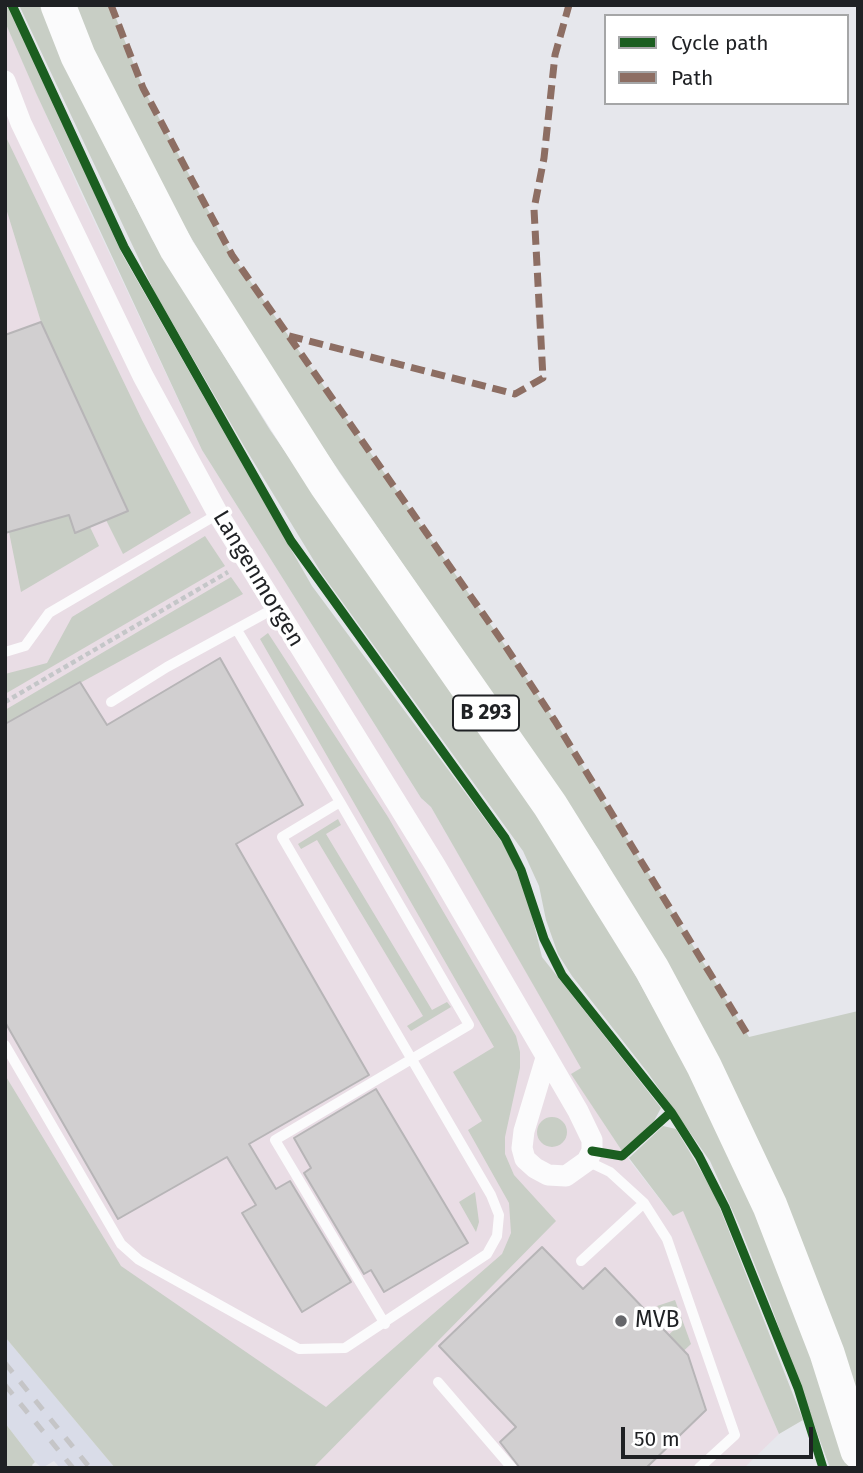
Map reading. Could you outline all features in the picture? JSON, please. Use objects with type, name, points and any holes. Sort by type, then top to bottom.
[{"type":"main road","name":"B 293","points":[[58,5],[78,56],[177,249],[327,484],[550,804],[652,969],[704,1066],[770,1206],[827,1353],[858,1451]]},
{"type":"street","name":"Langenmorgen","points":[[8,93],[143,376],[218,514],[435,865],[578,1111],[593,1140],[587,1161]]},
{"type":"street","points":[[546,1058],[524,1131],[525,1159],[534,1168],[548,1175],[566,1176],[587,1161]]},
{"type":"lane","points":[[5,652],[25,646],[49,613],[218,514]]},
{"type":"lane","points":[[111,702],[167,667],[275,608]]},
{"type":"lane","points":[[237,630],[469,1025],[275,1140],[386,1324]]},
{"type":"lane","points":[[5,1045],[121,1244],[139,1260],[299,1349],[345,1348],[386,1324],[487,1254],[497,1236],[499,1215],[491,1195],[282,837],[340,802]]},
{"type":"lane","points":[[587,1161],[610,1171],[644,1203],[667,1239],[735,1435],[699,1468]]},
{"type":"lane","points":[[581,1261],[644,1203]]},
{"type":"lane","points":[[438,1382],[512,1468]]},
{"type":"path","points":[[5,702],[246,561]]},
{"type":"shaded area","points":[[5,5],[9,5],[122,254],[312,586],[507,849],[528,900],[542,957],[661,1108],[654,1121],[622,1151],[571,1074],[581,1068],[431,807],[421,798],[202,450],[36,93],[5,22]]},
{"type":"shaded area","points":[[19,5],[40,5],[84,104],[152,239],[270,430],[531,804],[610,930],[694,1080],[749,1196],[806,1337],[849,1468],[830,1468],[770,1303],[710,1161],[648,1073],[572,976],[558,954],[546,920],[539,886],[523,851],[322,574],[244,446],[155,293]]},
{"type":"shaded area","points":[[72,5],[111,5],[143,88],[232,255],[555,721],[749,1037],[858,1011],[858,1397],[717,1056],[599,850],[282,388],[155,178]]},
{"type":"shaded area","points":[[5,22],[79,189],[202,450],[421,798],[431,807],[582,1068],[572,1074],[622,1151],[673,1216],[683,1210],[779,1434],[744,1468],[236,1468],[5,1245]]},
{"type":"shaded area","points":[[5,135],[142,420],[191,513],[123,554],[106,520],[128,510],[41,322],[5,205]]},
{"type":"shaded area","points":[[69,515],[75,533],[90,527],[99,546],[21,592],[9,532]]},
{"type":"shaded area","points":[[205,536],[225,566],[5,694],[5,674],[47,663],[72,617]]},
{"type":"shaded area","points":[[231,577],[243,594],[5,724],[5,710]]},
{"type":"shaded area","points":[[268,633],[388,817],[516,1036],[520,1068],[505,1137],[505,1154],[514,1175],[556,1221],[313,1468],[115,1468],[5,1337],[5,1075],[121,1266],[326,1407],[502,1254],[511,1233],[509,1203],[468,1130],[482,1121],[453,1072],[494,1047],[260,639]]},
{"type":"shaded area","points":[[338,819],[341,825],[326,834],[432,1010],[447,1002],[451,1007],[411,1031],[407,1026],[423,1016],[317,840],[301,849],[298,844]]},
{"type":"shaded area","points":[[552,1117],[562,1122],[567,1132],[562,1142],[552,1147],[542,1142],[537,1132],[542,1122]]},
{"type":"shaded area","points":[[663,1126],[676,1129],[714,1193],[803,1420],[779,1434],[683,1211],[673,1216],[629,1158]]},
{"type":"shaded area","points":[[475,1192],[479,1222],[476,1232],[459,1202]]},
{"type":"shaded area","points":[[675,1300],[691,1344],[660,1373],[645,1357],[677,1327],[657,1306]]},
{"type":"shaded area","points":[[5,1337],[115,1468],[60,1468],[54,1461],[42,1468],[35,1462],[5,1423]]},
{"type":"shaded area","points":[[5,1423],[35,1462],[32,1465],[34,1468],[5,1468]]},
{"type":"building","points":[[41,322],[128,511],[75,533],[69,515],[5,533],[5,335]]},
{"type":"building","points":[[220,658],[303,805],[236,844],[369,1075],[249,1144],[276,1189],[290,1181],[351,1282],[302,1312],[242,1213],[256,1205],[227,1157],[118,1219],[5,1022],[5,724],[80,682],[107,725]]},
{"type":"building","points":[[376,1089],[468,1243],[384,1292],[371,1270],[364,1274],[304,1173],[311,1168],[294,1138]]},
{"type":"building","points":[[542,1247],[583,1289],[605,1268],[688,1355],[706,1410],[646,1468],[520,1468],[500,1442],[516,1427],[439,1346]]},
{"type":"railway","points":[[5,1363],[90,1468]]},
{"type":"railway","points":[[5,1385],[73,1468]]},
{"type":"marked path","points":[[111,5],[143,88],[232,255],[555,721],[749,1037]]},
{"type":"marked path","points":[[289,336],[515,394],[543,378],[534,209],[544,158],[555,55],[569,5]]},
{"type":"cycle path","points":[[12,5],[124,247],[291,541],[505,838],[521,870],[544,939],[562,975],[671,1112],[699,1156],[725,1207],[798,1388],[823,1468]]},
{"type":"cycle path","points":[[592,1151],[622,1156],[671,1112]]},
{"type":"place","name":"MVB","points":[[621,1321]]}]
